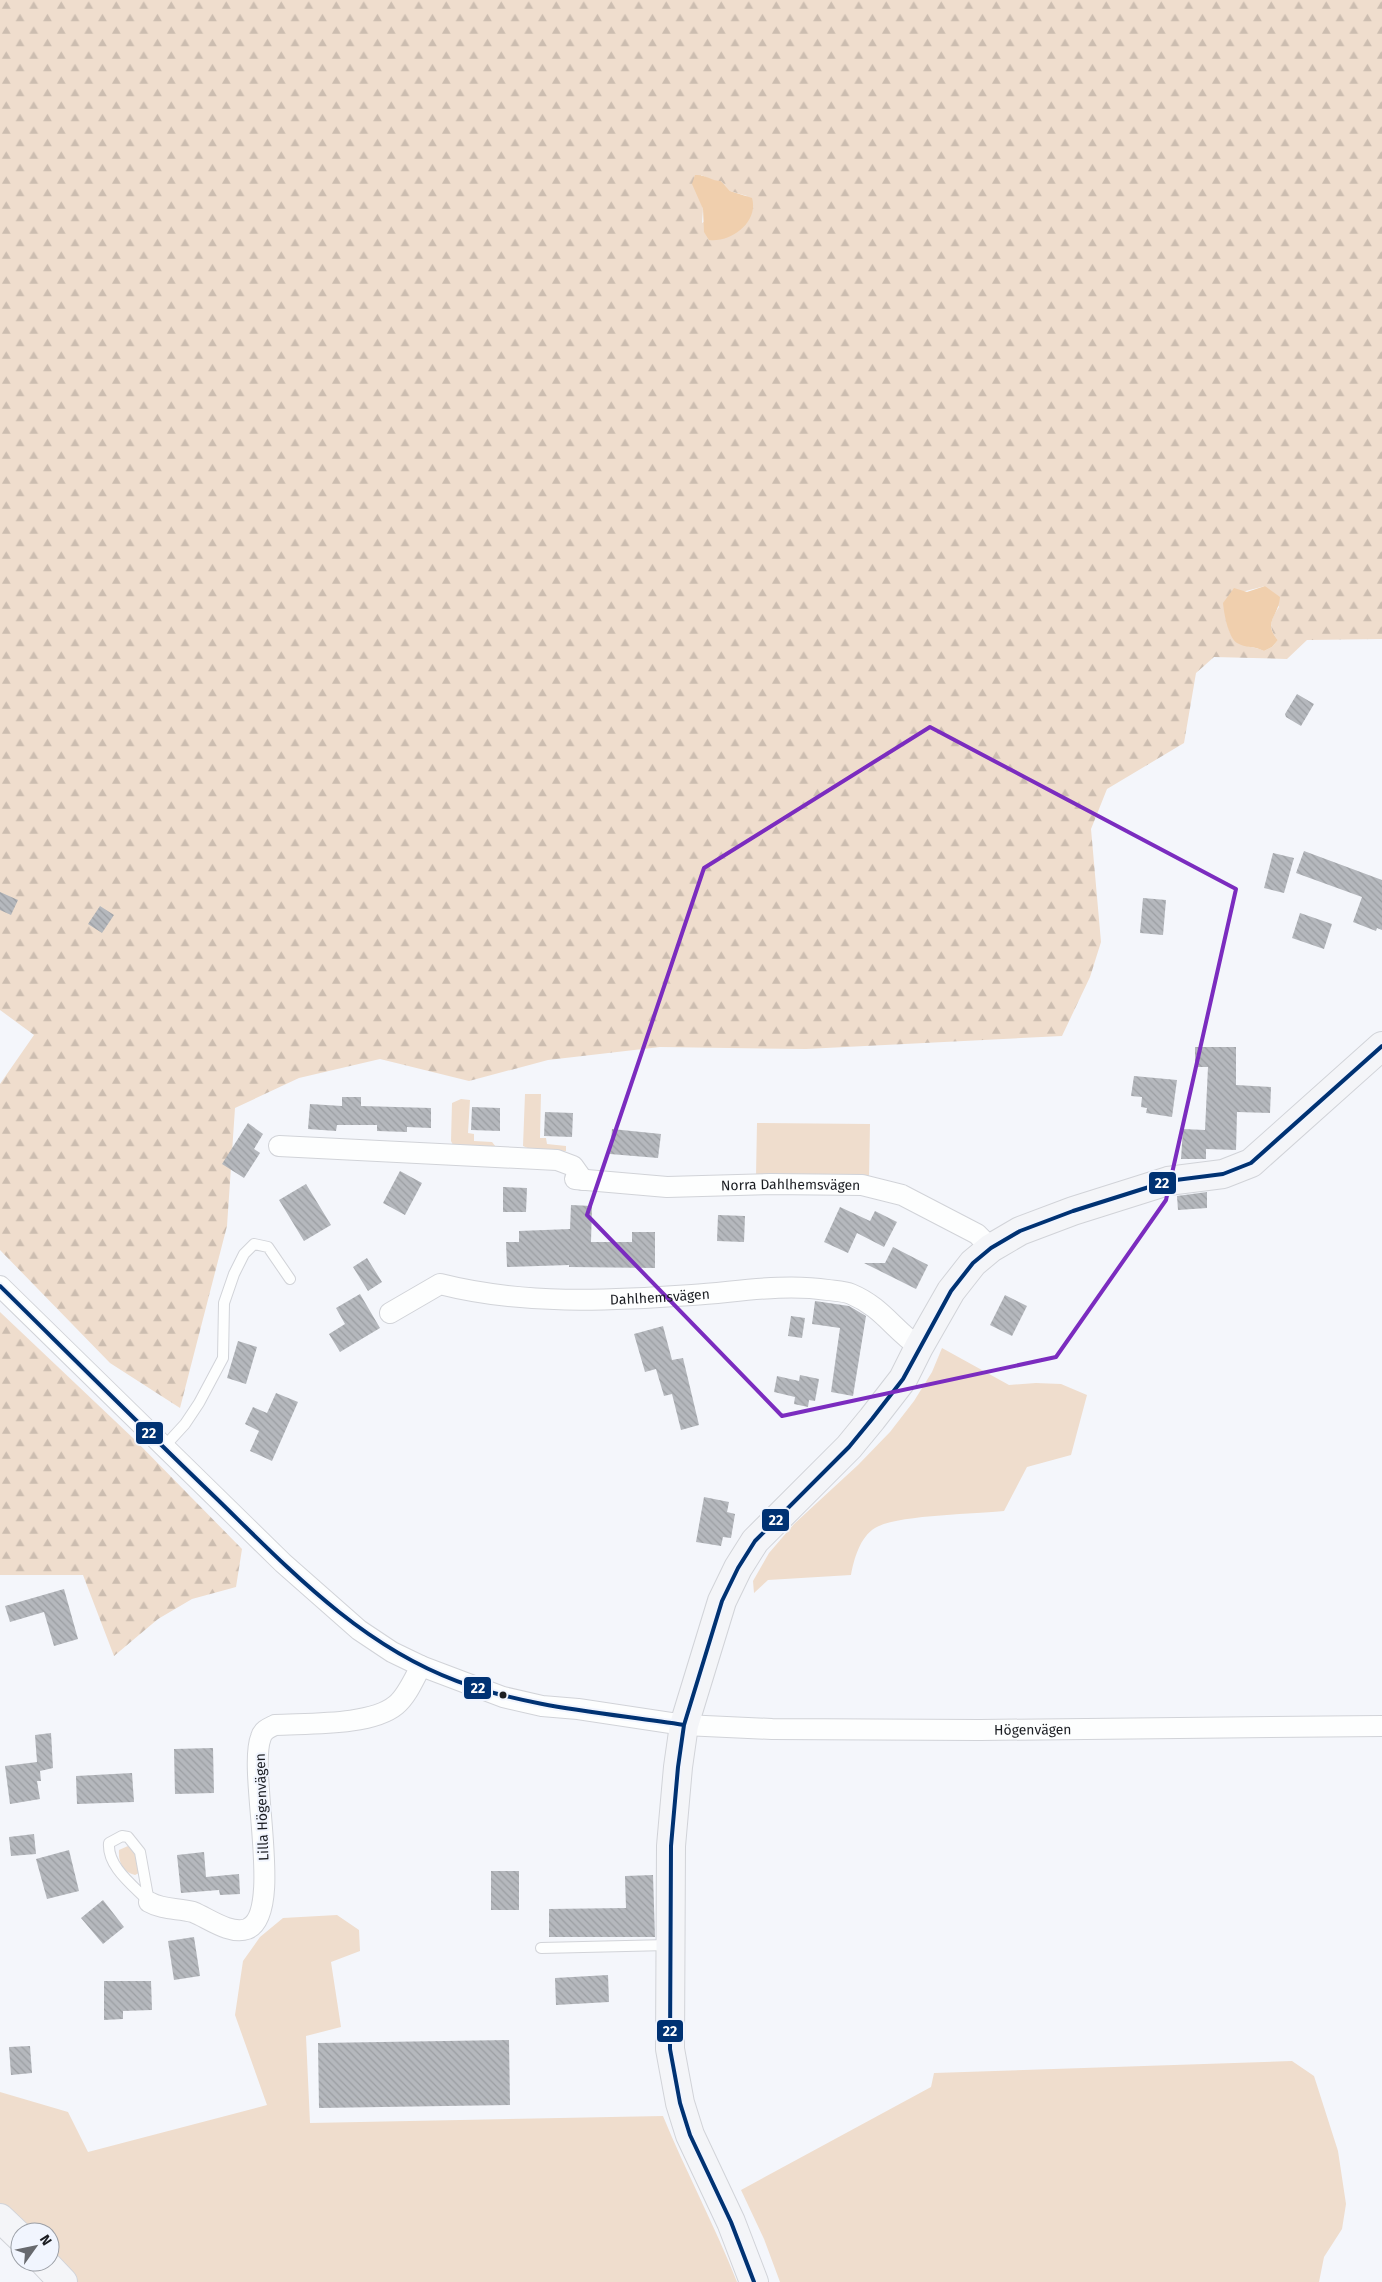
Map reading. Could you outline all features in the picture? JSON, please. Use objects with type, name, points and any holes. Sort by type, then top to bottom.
[{"type":"street","points":[[754,2282],[731,2222],[690,2135],[680,2103],[670,2049],[669,1945],[671,1846],[678,1767],[684,1725],[722,1601],[738,1568],[756,1541],[849,1447],[903,1379],[919,1346],[952,1291],[973,1263],[991,1248],[1020,1231],[1090,1206],[1168,1181],[1223,1174],[1251,1163],[1382,1046]]},
{"type":"street","name":"Norra Dahlhemsvägen","points":[[279,1146],[557,1160],[573,1166],[579,1179],[667,1187],[770,1184],[862,1185],[910,1200],[969,1230],[991,1248]]},
{"type":"street","name":"Dahlhemsvägen","points":[[390,1313],[440,1284],[492,1295],[531,1300],[610,1300],[810,1287],[849,1293],[875,1306],[908,1339],[919,1346]]},
{"type":"street","name":"Högenvägen","points":[[0,1286],[163,1448],[320,1598],[359,1630],[392,1652],[420,1666],[503,1697],[542,1706],[578,1709],[684,1725],[772,1730],[1382,1726]]},
{"type":"street","name":"Lilla Högenvägen","points":[[149,1902],[158,1907],[192,1912],[231,1929],[247,1929],[258,1919],[264,1901],[259,1776],[261,1737],[266,1729],[275,1725],[368,1719],[387,1711],[397,1704],[410,1686],[420,1666]]},
{"type":"street","points":[[0,2218],[10,2228]]},
{"type":"street","points":[[54,2272],[63,2282]]},
{"type":"lane","points":[[163,1448],[186,1424],[223,1358],[224,1303],[234,1274],[244,1254],[254,1244],[268,1246],[290,1279]]},
{"type":"lane","points":[[128,1837],[140,1852],[149,1902],[115,1866],[109,1849],[109,1843],[114,1838],[128,1837]]},
{"type":"lane","points":[[541,1948],[669,1945]]},
{"type":"highlighted area","points":[[930,727],[1236,889],[1166,1200],[1056,1357],[782,1416],[587,1215],[704,868]]},
{"type":"green space","points":[[0,0],[1382,0],[1382,639],[1307,640],[1287,659],[1214,657],[1196,673],[1184,743],[1107,789],[1091,829],[1101,942],[1090,977],[1062,1036],[806,1049],[660,1047],[548,1060],[469,1081],[380,1059],[299,1078],[235,1108],[227,1226],[180,1408],[110,1363],[0,1250],[0,1084],[34,1035],[0,1010]],"holes":[[[701,175],[714,181],[721,181],[730,191],[747,196],[702,223]],[[1265,586],[1279,607],[1271,624],[1272,631],[1278,640],[1272,647],[1264,651],[1247,646],[1236,640],[1231,634],[1229,621],[1242,592]]]},
{"type":"green space","points":[[525,1094],[541,1094],[540,1138],[546,1138],[547,1144],[566,1146],[566,1151],[532,1150],[523,1146]]},
{"type":"green space","points":[[461,1099],[470,1100],[468,1133],[474,1134],[474,1141],[492,1142],[496,1147],[453,1145],[451,1141],[452,1103]]},
{"type":"green space","points":[[757,1123],[870,1124],[869,1177],[756,1176]]},
{"type":"green space","points":[[0,1312],[134,1439],[242,1549],[236,1587],[192,1599],[158,1619],[114,1656],[83,1575],[0,1575]]},
{"type":"green space","points":[[942,1348],[1009,1385],[1061,1384],[1087,1395],[1071,1455],[1027,1467],[1004,1511],[917,1518],[885,1524],[875,1528],[865,1537],[856,1555],[851,1575],[768,1580],[754,1593],[753,1581],[769,1553],[794,1524],[858,1465],[890,1432],[914,1401],[932,1372]]},
{"type":"green space","points":[[128,1846],[136,1855],[138,1861],[139,1873],[135,1875],[124,1869],[119,1859],[119,1850]]},
{"type":"green space","points":[[337,1915],[359,1930],[360,1951],[331,1962],[341,2027],[306,2036],[310,2123],[663,2116],[737,2282],[69,2282],[60,2272],[60,2222],[10,2222],[10,2224],[0,2216],[0,2092],[68,2112],[88,2152],[267,2105],[235,2015],[243,1961],[260,1937],[283,1918]]},
{"type":"green space","points":[[1292,2061],[1314,2076],[1338,2151],[1346,2204],[1342,2229],[1324,2257],[1319,2282],[780,2282],[764,2239],[741,2190],[931,2087],[934,2073]]},
{"type":"shaded area","points":[[695,175],[721,181],[730,191],[752,198],[753,207],[751,215],[741,229],[726,238],[709,240],[704,232],[703,209],[692,184]]},
{"type":"shaded area","points":[[1265,586],[1280,597],[1271,623],[1273,634],[1278,640],[1272,647],[1264,651],[1240,645],[1234,640],[1227,624],[1223,603],[1234,588],[1247,592]]},
{"type":"building","points":[[1297,694],[1314,704],[1301,726],[1286,717],[1285,714]]},
{"type":"building","points":[[1304,851],[1382,880],[1382,930],[1377,928],[1376,931],[1353,922],[1362,897],[1296,873]]},
{"type":"building","points":[[1273,853],[1294,858],[1284,893],[1264,888]]},
{"type":"building","points":[[0,892],[18,900],[11,915],[0,910]]},
{"type":"building","points":[[1143,898],[1166,900],[1163,935],[1140,933]]},
{"type":"building","points":[[100,906],[114,915],[102,933],[88,924]]},
{"type":"building","points":[[1300,913],[1332,924],[1324,949],[1292,938]]},
{"type":"building","points":[[1195,1047],[1236,1047],[1236,1085],[1271,1087],[1270,1113],[1237,1112],[1236,1150],[1206,1149],[1206,1159],[1181,1159],[1183,1129],[1205,1130],[1208,1067],[1195,1067]]},
{"type":"building","points":[[1134,1076],[1177,1080],[1172,1117],[1146,1113],[1147,1108],[1141,1107],[1142,1097],[1131,1096]]},
{"type":"building","points":[[342,1097],[361,1097],[361,1106],[431,1108],[431,1128],[407,1127],[407,1132],[377,1131],[377,1125],[337,1125],[336,1131],[308,1129],[310,1104],[342,1106]]},
{"type":"building","points":[[472,1107],[500,1108],[500,1131],[471,1130]]},
{"type":"building","points":[[545,1112],[573,1113],[572,1137],[544,1136]]},
{"type":"building","points":[[248,1123],[263,1134],[254,1149],[260,1153],[244,1178],[222,1164]]},
{"type":"building","points":[[612,1129],[661,1134],[658,1158],[610,1154]]},
{"type":"building","points":[[400,1171],[422,1183],[405,1215],[383,1203]]},
{"type":"building","points":[[306,1184],[331,1225],[304,1241],[279,1200]]},
{"type":"building","points":[[503,1187],[527,1188],[526,1212],[503,1212]]},
{"type":"building","points":[[1207,1192],[1207,1208],[1178,1210],[1177,1196]]},
{"type":"building","points":[[571,1205],[592,1206],[591,1242],[632,1242],[632,1232],[655,1232],[655,1268],[569,1267],[569,1265],[507,1267],[506,1242],[519,1242],[519,1231],[570,1229]]},
{"type":"building","points":[[840,1207],[870,1221],[875,1211],[897,1222],[884,1247],[857,1233],[848,1253],[824,1242]]},
{"type":"building","points":[[718,1215],[745,1216],[744,1242],[717,1241]]},
{"type":"building","points":[[893,1247],[928,1265],[916,1289],[864,1263],[885,1263]]},
{"type":"building","points":[[367,1258],[382,1282],[368,1291],[353,1267]]},
{"type":"building","points":[[360,1294],[380,1328],[340,1352],[329,1334],[345,1324],[336,1308]]},
{"type":"building","points":[[1005,1295],[1027,1306],[1012,1336],[990,1325]]},
{"type":"building","points":[[815,1301],[849,1306],[866,1316],[853,1396],[831,1392],[840,1328],[812,1324]]},
{"type":"building","points":[[791,1316],[805,1318],[802,1338],[788,1336]]},
{"type":"building","points":[[663,1326],[672,1360],[683,1358],[699,1425],[681,1430],[672,1394],[664,1396],[656,1369],[645,1372],[634,1334]]},
{"type":"building","points":[[238,1341],[257,1347],[246,1384],[227,1378]]},
{"type":"building","points":[[800,1375],[819,1379],[815,1401],[809,1400],[808,1407],[794,1404],[795,1397],[774,1392],[777,1376],[799,1381]]},
{"type":"building","points":[[276,1393],[298,1402],[272,1461],[250,1451],[259,1431],[245,1424],[253,1407],[267,1413]]},
{"type":"building","points":[[704,1497],[729,1502],[727,1512],[735,1514],[731,1538],[723,1537],[721,1546],[696,1542]]},
{"type":"building","points":[[64,1589],[78,1639],[54,1646],[44,1612],[10,1622],[5,1606]]},
{"type":"building","points":[[51,1733],[53,1768],[40,1771],[41,1781],[37,1781],[40,1799],[10,1804],[5,1766],[37,1762],[35,1735]]},
{"type":"building","points":[[213,1748],[214,1793],[175,1794],[174,1749]]},
{"type":"building","points":[[132,1773],[134,1802],[77,1804],[76,1776]]},
{"type":"building","points":[[34,1834],[36,1854],[11,1856],[9,1837]]},
{"type":"building","points":[[69,1850],[79,1891],[47,1899],[36,1859]]},
{"type":"building","points":[[204,1852],[206,1877],[239,1874],[240,1894],[220,1895],[219,1890],[181,1893],[177,1855]]},
{"type":"building","points":[[491,1871],[519,1871],[519,1910],[491,1910]]},
{"type":"building","points":[[653,1875],[655,1937],[549,1937],[549,1909],[626,1908],[625,1876]]},
{"type":"building","points":[[103,1900],[124,1927],[103,1944],[81,1918]]},
{"type":"building","points":[[194,1937],[200,1976],[174,1980],[168,1941]]},
{"type":"building","points":[[608,1975],[609,2002],[556,2005],[555,1978]]},
{"type":"building","points":[[104,1981],[151,1981],[152,2010],[123,2011],[123,2019],[104,2020]]},
{"type":"building","points":[[509,2040],[510,2105],[319,2108],[318,2043]]},
{"type":"building","points":[[30,2046],[32,2073],[11,2075],[9,2047]]},
{"type":"transit line","name":"22","points":[[754,2282],[731,2222],[690,2135],[680,2103],[670,2049],[671,1846],[678,1767],[684,1725],[722,1601],[738,1568],[755,1541],[849,1447],[872,1419],[903,1379],[951,1291],[973,1263],[991,1248],[1020,1231],[1073,1211],[1168,1181],[1223,1174],[1251,1163],[1382,1046]]},
{"type":"transit line","name":"22","points":[[0,1286],[299,1578],[357,1626],[389,1647],[422,1666],[457,1681],[512,1698],[569,1709],[684,1725]]}]
